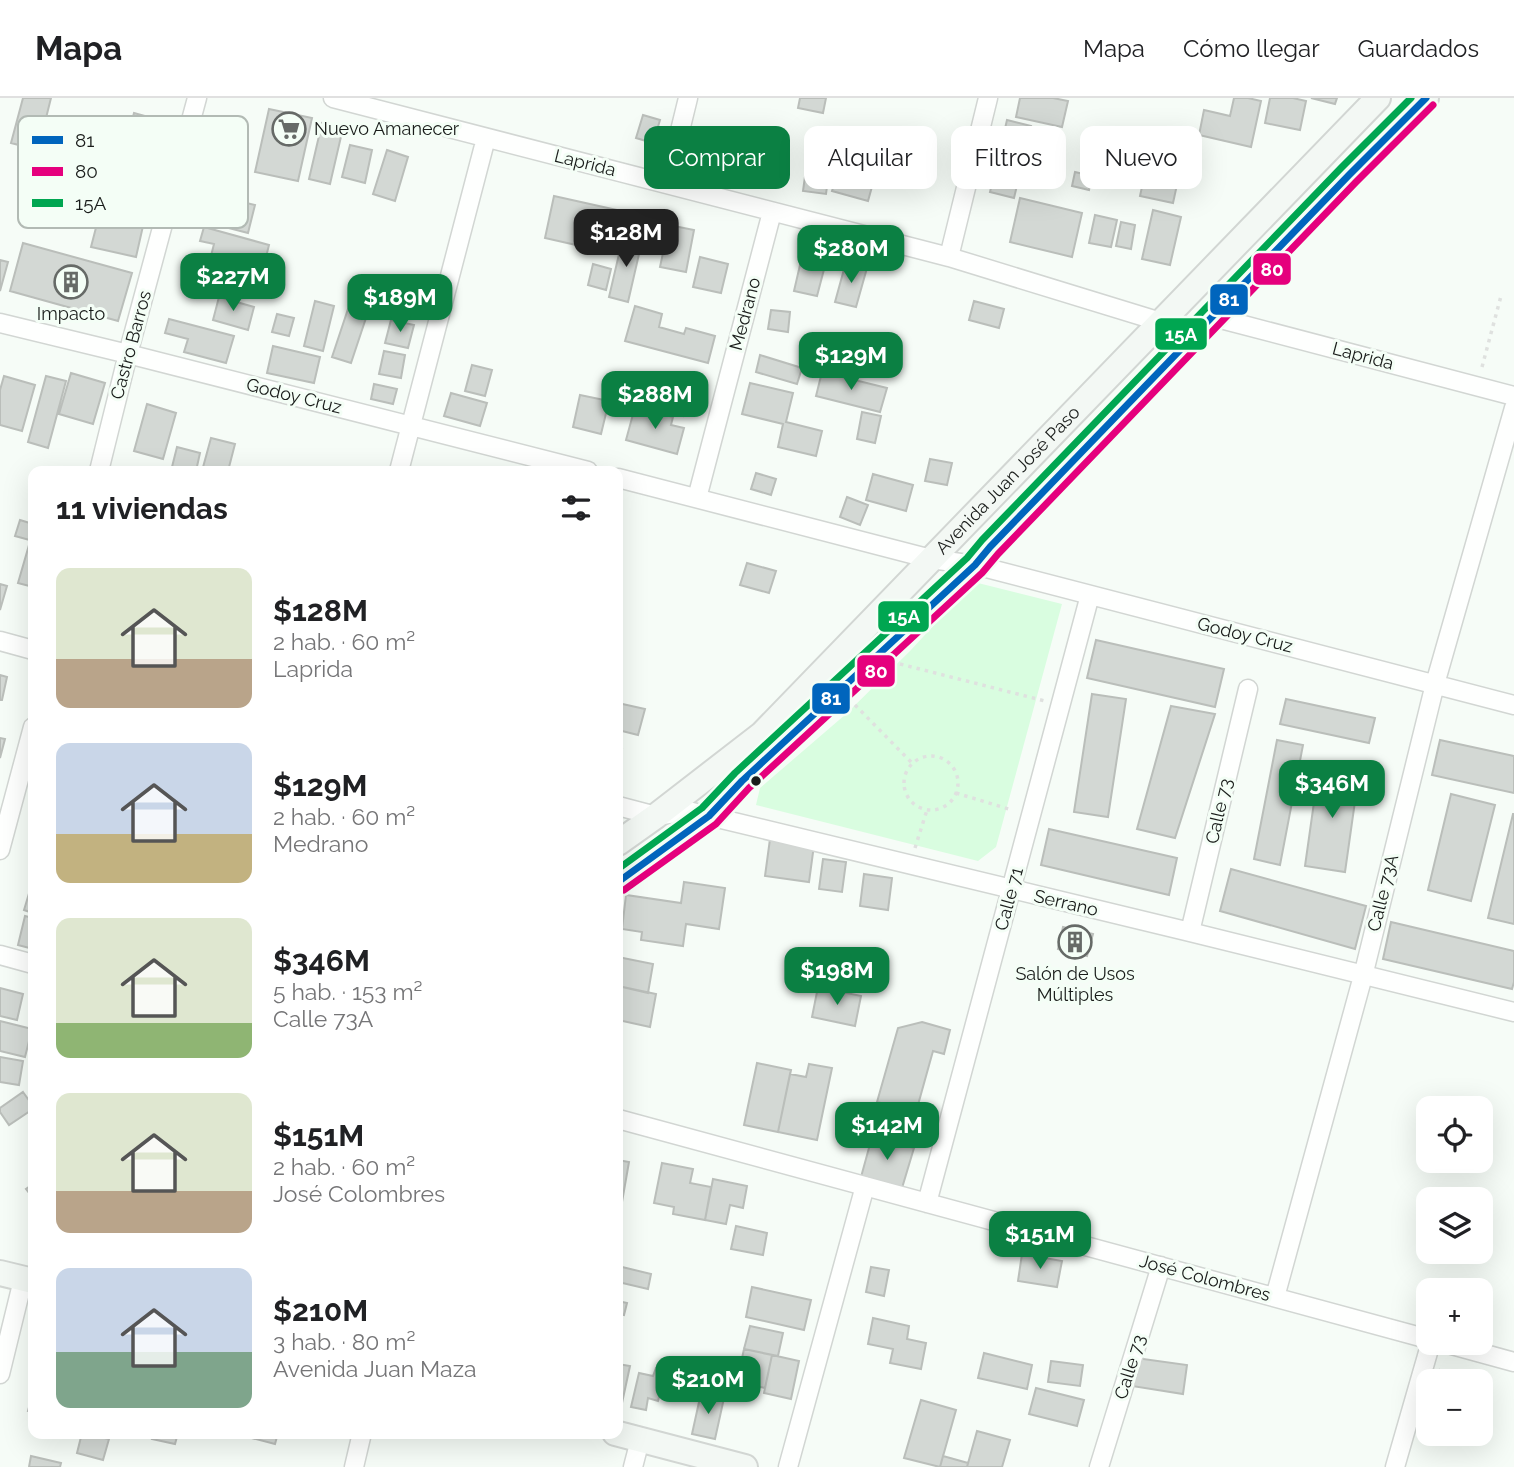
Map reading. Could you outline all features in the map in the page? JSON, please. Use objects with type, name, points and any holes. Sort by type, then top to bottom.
[{"type":"main road","name":"Avenida Juan José Paso","points":[[623,839],[762,734],[1378,98]]},
{"type":"main road","name":"Avenida Juan José Paso","points":[[623,878],[709,816],[742,781],[975,565],[1426,98]]},
{"type":"main road","points":[[623,1435],[745,1467]]},
{"type":"street","name":"Castro Barros","points":[[192,116],[197,98]]},
{"type":"street","name":"Laprida","points":[[333,98],[644,178]]},
{"type":"street","points":[[681,126],[688,98]]},
{"type":"street","points":[[949,257],[988,98]]},
{"type":"street","points":[[399,466],[486,138]]},
{"type":"street","name":"Laprida","points":[[686,189],[949,257],[1161,322]]},
{"type":"street","name":"Medrano","points":[[697,498],[772,212]]},
{"type":"street","name":"Castro Barros","points":[[100,466],[162,228]]},
{"type":"street","name":"Laprida","points":[[1213,317],[1514,396]]},
{"type":"street","name":"Godoy Cruz","points":[[0,323],[568,466]]},
{"type":"street","name":"Calle 73A","points":[[1275,1297],[1363,976],[1435,684],[1514,408]]},
{"type":"street","points":[[623,479],[931,559]]},
{"type":"street","name":"Godoy Cruz","points":[[931,559],[975,565],[1514,705]]},
{"type":"street","name":"Calle 71","points":[[928,1203],[1090,595]]},
{"type":"street","points":[[0,641],[28,649]]},
{"type":"street","name":"Calle 73","points":[[1190,932],[1248,689]]},
{"type":"street","points":[[0,850],[28,746]]},
{"type":"street","name":"Serrano","points":[[623,807],[656,816],[688,811],[1514,1012]]},
{"type":"street","points":[[0,955],[28,963]]},
{"type":"street","name":"José Colombres","points":[[623,1120],[1416,1336]]},
{"type":"street","points":[[788,1467],[865,1186]]},
{"type":"street","name":"Calle 73","points":[[1099,1467],[1161,1266]]},
{"type":"street","points":[[0,1374],[22,1276]]},
{"type":"street","points":[[1395,1467],[1426,1355]]},
{"type":"street","points":[[1488,1355],[1514,1362]]},
{"type":"street","points":[[354,1467],[361,1439]]},
{"type":"street","points":[[633,1467],[640,1440]]},
{"type":"path","points":[[1476,386],[1501,296]]},
{"type":"path","points":[[874,657],[1060,705]]},
{"type":"path","points":[[840,689],[912,764]]},
{"type":"path","points":[[928,757],[946,761],[956,775],[956,793],[944,807],[936,810],[919,808],[906,795],[904,778],[907,770],[920,759],[928,757]]},
{"type":"path","points":[[956,793],[1031,816]]},
{"type":"path","points":[[910,865],[927,810]]},
{"type":"green space","points":[[974,582],[1062,604],[996,847],[978,861],[756,805],[760,788],[846,714]]},
{"type":"building","points":[[23,98],[51,98],[46,116],[18,116]]},
{"type":"building","points":[[800,98],[826,98],[823,113],[798,108]]},
{"type":"building","points":[[1020,98],[1068,101],[1062,126],[1016,117]]},
{"type":"building","points":[[1234,98],[1261,101],[1251,147],[1202,136],[1204,110],[1230,116]]},
{"type":"building","points":[[1270,98],[1306,101],[1300,130],[1265,123]]},
{"type":"building","points":[[1311,98],[1337,98],[1335,104]]},
{"type":"building","points":[[269,109],[312,118],[298,181],[255,172]]},
{"type":"building","points":[[643,115],[660,120],[658,126],[644,126],[644,140],[636,138]]},
{"type":"building","points":[[18,117],[18,145],[11,143]]},
{"type":"building","points":[[1007,120],[1031,126],[1006,126]]},
{"type":"building","points":[[322,123],[343,128],[330,184],[309,179]]},
{"type":"building","points":[[350,145],[372,150],[365,183],[342,177]]},
{"type":"building","points":[[387,150],[408,157],[395,201],[373,194]]},
{"type":"building","points":[[1075,172],[1080,173],[1080,188],[1072,186]]},
{"type":"building","points":[[804,184],[804,189],[827,189],[826,194],[803,191]]},
{"type":"building","points":[[833,189],[871,189],[868,201]]},
{"type":"building","points":[[991,189],[1016,189],[1014,198],[990,192]]},
{"type":"building","points":[[1142,189],[1176,189],[1173,203],[1140,196]]},
{"type":"building","points":[[554,196],[617,210],[607,252],[545,238]]},
{"type":"building","points":[[1020,198],[1082,213],[1072,257],[1010,242]]},
{"type":"building","points":[[248,203],[255,205],[248,233],[229,228],[248,228]]},
{"type":"building","points":[[1153,210],[1181,217],[1170,265],[1142,259]]},
{"type":"building","points":[[1095,215],[1117,220],[1111,247],[1089,243]]},
{"type":"building","points":[[1121,222],[1135,225],[1131,249],[1116,246]]},
{"type":"building","points":[[669,225],[694,230],[686,272],[660,267]]},
{"type":"building","points":[[96,228],[143,228],[136,257],[91,247]]},
{"type":"building","points":[[204,228],[208,228],[269,245],[262,273],[210,260],[214,244],[200,241]]},
{"type":"building","points":[[623,237],[642,241],[628,302],[609,297]]},
{"type":"building","name":"Impacto","points":[[23,243],[132,273],[118,321],[10,291]]},
{"type":"building","points":[[803,252],[827,258],[817,296],[794,291]]},
{"type":"building","points":[[700,257],[728,264],[721,293],[693,287]]},
{"type":"building","points":[[0,260],[8,262],[0,291]]},
{"type":"building","points":[[195,261],[229,269],[223,294],[201,290],[203,279],[192,277]]},
{"type":"building","points":[[846,262],[867,268],[856,307],[835,302]]},
{"type":"building","points":[[593,264],[611,269],[606,290],[588,285]]},
{"type":"building","points":[[391,276],[425,280],[421,309],[388,305]]},
{"type":"building","points":[[219,297],[254,307],[248,330],[213,320]]},
{"type":"building","points":[[315,301],[334,306],[323,351],[304,346]]},
{"type":"building","points":[[974,301],[1004,309],[999,328],[969,320]]},
{"type":"building","points":[[349,306],[368,312],[351,363],[332,357]]},
{"type":"building","points":[[635,306],[662,314],[659,327],[684,334],[686,328],[715,336],[708,363],[625,341]]},
{"type":"building","points":[[771,310],[790,312],[788,332],[768,329]]},
{"type":"building","points":[[277,314],[294,318],[289,336],[272,332]]},
{"type":"building","points":[[169,319],[234,336],[226,363],[184,352],[188,339],[165,333]]},
{"type":"building","points":[[391,320],[414,325],[408,348],[385,343]]},
{"type":"building","points":[[273,346],[320,357],[314,383],[267,373]]},
{"type":"building","points":[[384,351],[405,355],[401,378],[379,374]]},
{"type":"building","points":[[760,355],[802,368],[797,384],[756,372]]},
{"type":"building","points":[[472,365],[492,370],[485,396],[465,391]]},
{"type":"building","points":[[822,372],[887,388],[880,412],[816,396]]},
{"type":"building","points":[[71,373],[105,383],[93,424],[59,414]]},
{"type":"building","points":[[640,374],[691,388],[683,416],[632,402]]},
{"type":"building","points":[[4,376],[35,385],[22,431],[0,425],[0,390]]},
{"type":"building","points":[[46,376],[66,381],[48,448],[28,442]]},
{"type":"building","points":[[750,383],[793,393],[786,422],[822,431],[816,456],[778,447],[783,424],[742,414]]},
{"type":"building","points":[[374,384],[397,389],[393,404],[371,399]]},
{"type":"building","points":[[451,393],[487,403],[480,426],[444,416]]},
{"type":"building","points":[[580,395],[609,401],[601,434],[573,427]]},
{"type":"building","points":[[147,404],[176,413],[163,459],[134,451]]},
{"type":"building","points":[[635,407],[673,417],[671,425],[684,428],[677,454],[626,440]]},
{"type":"building","points":[[862,412],[881,416],[875,443],[857,439]]},
{"type":"building","points":[[211,438],[235,444],[229,466],[203,466]]},
{"type":"building","points":[[177,447],[200,453],[197,466],[172,466]]},
{"type":"building","points":[[930,459],[952,463],[947,485],[925,481]]},
{"type":"building","points":[[756,473],[776,479],[771,495],[751,489]]},
{"type":"building","points":[[873,474],[913,485],[906,511],[866,500]]},
{"type":"building","points":[[847,497],[868,505],[860,525],[840,517]]},
{"type":"building","points":[[20,520],[28,522],[28,540],[15,536]]},
{"type":"building","points":[[28,548],[28,586],[18,583]]},
{"type":"building","points":[[747,563],[776,571],[769,593],[740,585]]},
{"type":"building","points":[[0,584],[7,586],[0,610]]},
{"type":"building","points":[[1096,640],[1224,669],[1215,707],[1087,678]]},
{"type":"building","points":[[0,675],[7,677],[2,700],[0,700]]},
{"type":"building","points":[[1092,694],[1126,699],[1108,817],[1074,812]]},
{"type":"building","points":[[1286,699],[1375,718],[1369,743],[1280,724]]},
{"type":"building","points":[[623,704],[645,709],[638,735],[623,731]]},
{"type":"building","points":[[1171,706],[1215,714],[1175,838],[1137,829]]},
{"type":"building","points":[[0,738],[5,739],[0,758]]},
{"type":"building","points":[[1277,740],[1303,745],[1280,865],[1254,859]]},
{"type":"building","points":[[1440,740],[1514,756],[1514,793],[1432,775]]},
{"type":"building","points":[[1319,767],[1359,773],[1345,872],[1305,866]]},
{"type":"building","points":[[1451,794],[1495,805],[1471,901],[1428,890]]},
{"type":"building","points":[[1514,814],[1514,924],[1488,918]]},
{"type":"building","points":[[1049,829],[1177,858],[1169,895],[1041,865]]},
{"type":"building","points":[[770,839],[814,845],[809,882],[765,876]]},
{"type":"building","points":[[823,859],[846,862],[842,892],[819,889]]},
{"type":"building","points":[[1231,869],[1366,906],[1355,949],[1220,911]]},
{"type":"building","points":[[864,874],[892,878],[888,910],[860,906]]},
{"type":"building","points":[[684,882],[725,888],[719,929],[686,924],[683,946],[641,940],[642,932],[623,929],[626,895],[681,903]]},
{"type":"building","points":[[25,916],[28,917],[28,948],[18,945]]},
{"type":"building","points":[[1391,922],[1514,951],[1512,989],[1383,959]]},
{"type":"building","name":"Salón de Usos Múltiples","points":[[1063,927],[1093,934],[1087,956],[1058,949]]},
{"type":"building","points":[[623,958],[653,964],[648,993],[623,987]]},
{"type":"building","points":[[623,987],[656,994],[650,1027],[623,1021]]},
{"type":"building","points":[[818,987],[861,996],[855,1026],[812,1017]]},
{"type":"building","points":[[0,988],[23,994],[17,1020],[0,1016]]},
{"type":"building","points":[[0,1021],[28,1028],[25,1057],[0,1051]]},
{"type":"building","points":[[922,1022],[950,1030],[944,1054],[933,1051],[916,1112],[877,1102],[898,1028]]},
{"type":"building","points":[[0,1057],[23,1061],[19,1085],[0,1082]]},
{"type":"building","points":[[757,1063],[791,1070],[778,1132],[744,1125]]},
{"type":"building","points":[[809,1064],[832,1068],[817,1140],[778,1132],[790,1074],[806,1077]]},
{"type":"building","points":[[23,1092],[28,1099],[28,1112],[9,1125],[0,1108]]},
{"type":"building","points":[[872,1137],[914,1148],[902,1188],[861,1177]]},
{"type":"building","points":[[623,1161],[629,1162],[623,1196]]},
{"type":"building","points":[[662,1163],[693,1169],[690,1183],[711,1187],[705,1220],[673,1214],[674,1207],[654,1203]]},
{"type":"building","points":[[713,1179],[747,1186],[743,1208],[730,1205],[726,1224],[705,1220]]},
{"type":"building","points":[[736,1226],[767,1233],[763,1255],[731,1249]]},
{"type":"building","points":[[1022,1254],[1062,1261],[1057,1287],[1018,1281]]},
{"type":"building","points":[[623,1267],[651,1274],[648,1289],[623,1283]]},
{"type":"building","points":[[871,1267],[889,1270],[884,1296],[866,1292]]},
{"type":"building","points":[[752,1287],[811,1300],[804,1330],[746,1317]]},
{"type":"building","points":[[623,1302],[627,1303],[623,1315]]},
{"type":"building","points":[[873,1318],[909,1326],[907,1339],[926,1343],[921,1369],[890,1363],[893,1349],[868,1344]]},
{"type":"building","points":[[750,1326],[783,1333],[778,1356],[744,1349]]},
{"type":"building","points":[[744,1349],[772,1355],[765,1388],[737,1382]]},
{"type":"building","points":[[984,1353],[1032,1365],[1027,1389],[978,1378]]},
{"type":"building","points":[[772,1355],[799,1361],[791,1399],[764,1393]]},
{"type":"building","points":[[1136,1358],[1187,1365],[1183,1394],[1132,1386]]},
{"type":"building","points":[[1051,1361],[1083,1365],[1080,1386],[1048,1382]]},
{"type":"building","points":[[672,1362],[690,1363],[688,1401],[669,1400]]},
{"type":"building","points":[[623,1365],[630,1366],[623,1398]]},
{"type":"building","points":[[656,1368],[666,1370],[658,1401],[648,1398],[646,1410],[631,1407],[639,1373],[653,1376]]},
{"type":"building","points":[[1036,1388],[1084,1400],[1077,1426],[1029,1414]]},
{"type":"building","points":[[701,1393],[724,1398],[715,1439],[692,1434]]},
{"type":"building","points":[[921,1400],[956,1410],[940,1467],[904,1458]]},
{"type":"building","points":[[977,1431],[1010,1440],[1002,1467],[967,1467]]},
{"type":"building","points":[[80,1439],[109,1439],[103,1460],[77,1453]]},
{"type":"building","points":[[152,1439],[176,1439],[175,1444]]},
{"type":"building","points":[[256,1439],[276,1439],[275,1444]]},
{"type":"building","points":[[31,1456],[61,1463],[60,1467],[29,1467]]},
{"type":"building","points":[[943,1456],[968,1463],[967,1467],[940,1467]]},
{"type":"transit line","name":"15A","points":[[623,865],[702,808],[735,773],[967,558],[1411,98]]},
{"type":"transit line","name":"81","points":[[623,878],[709,816],[742,781],[975,565],[1426,98]]},
{"type":"transit line","name":"80","points":[[624,890],[716,824],[749,788],[982,573],[1433,105]]},
{"type":"place","name":"Nuevo Amanecer","points":[[289,129]]},
{"type":"place","name":"Impacto","points":[[71,282]]},
{"type":"place","name":"Salón de Usos Múltiples","points":[[1075,942]]}]
